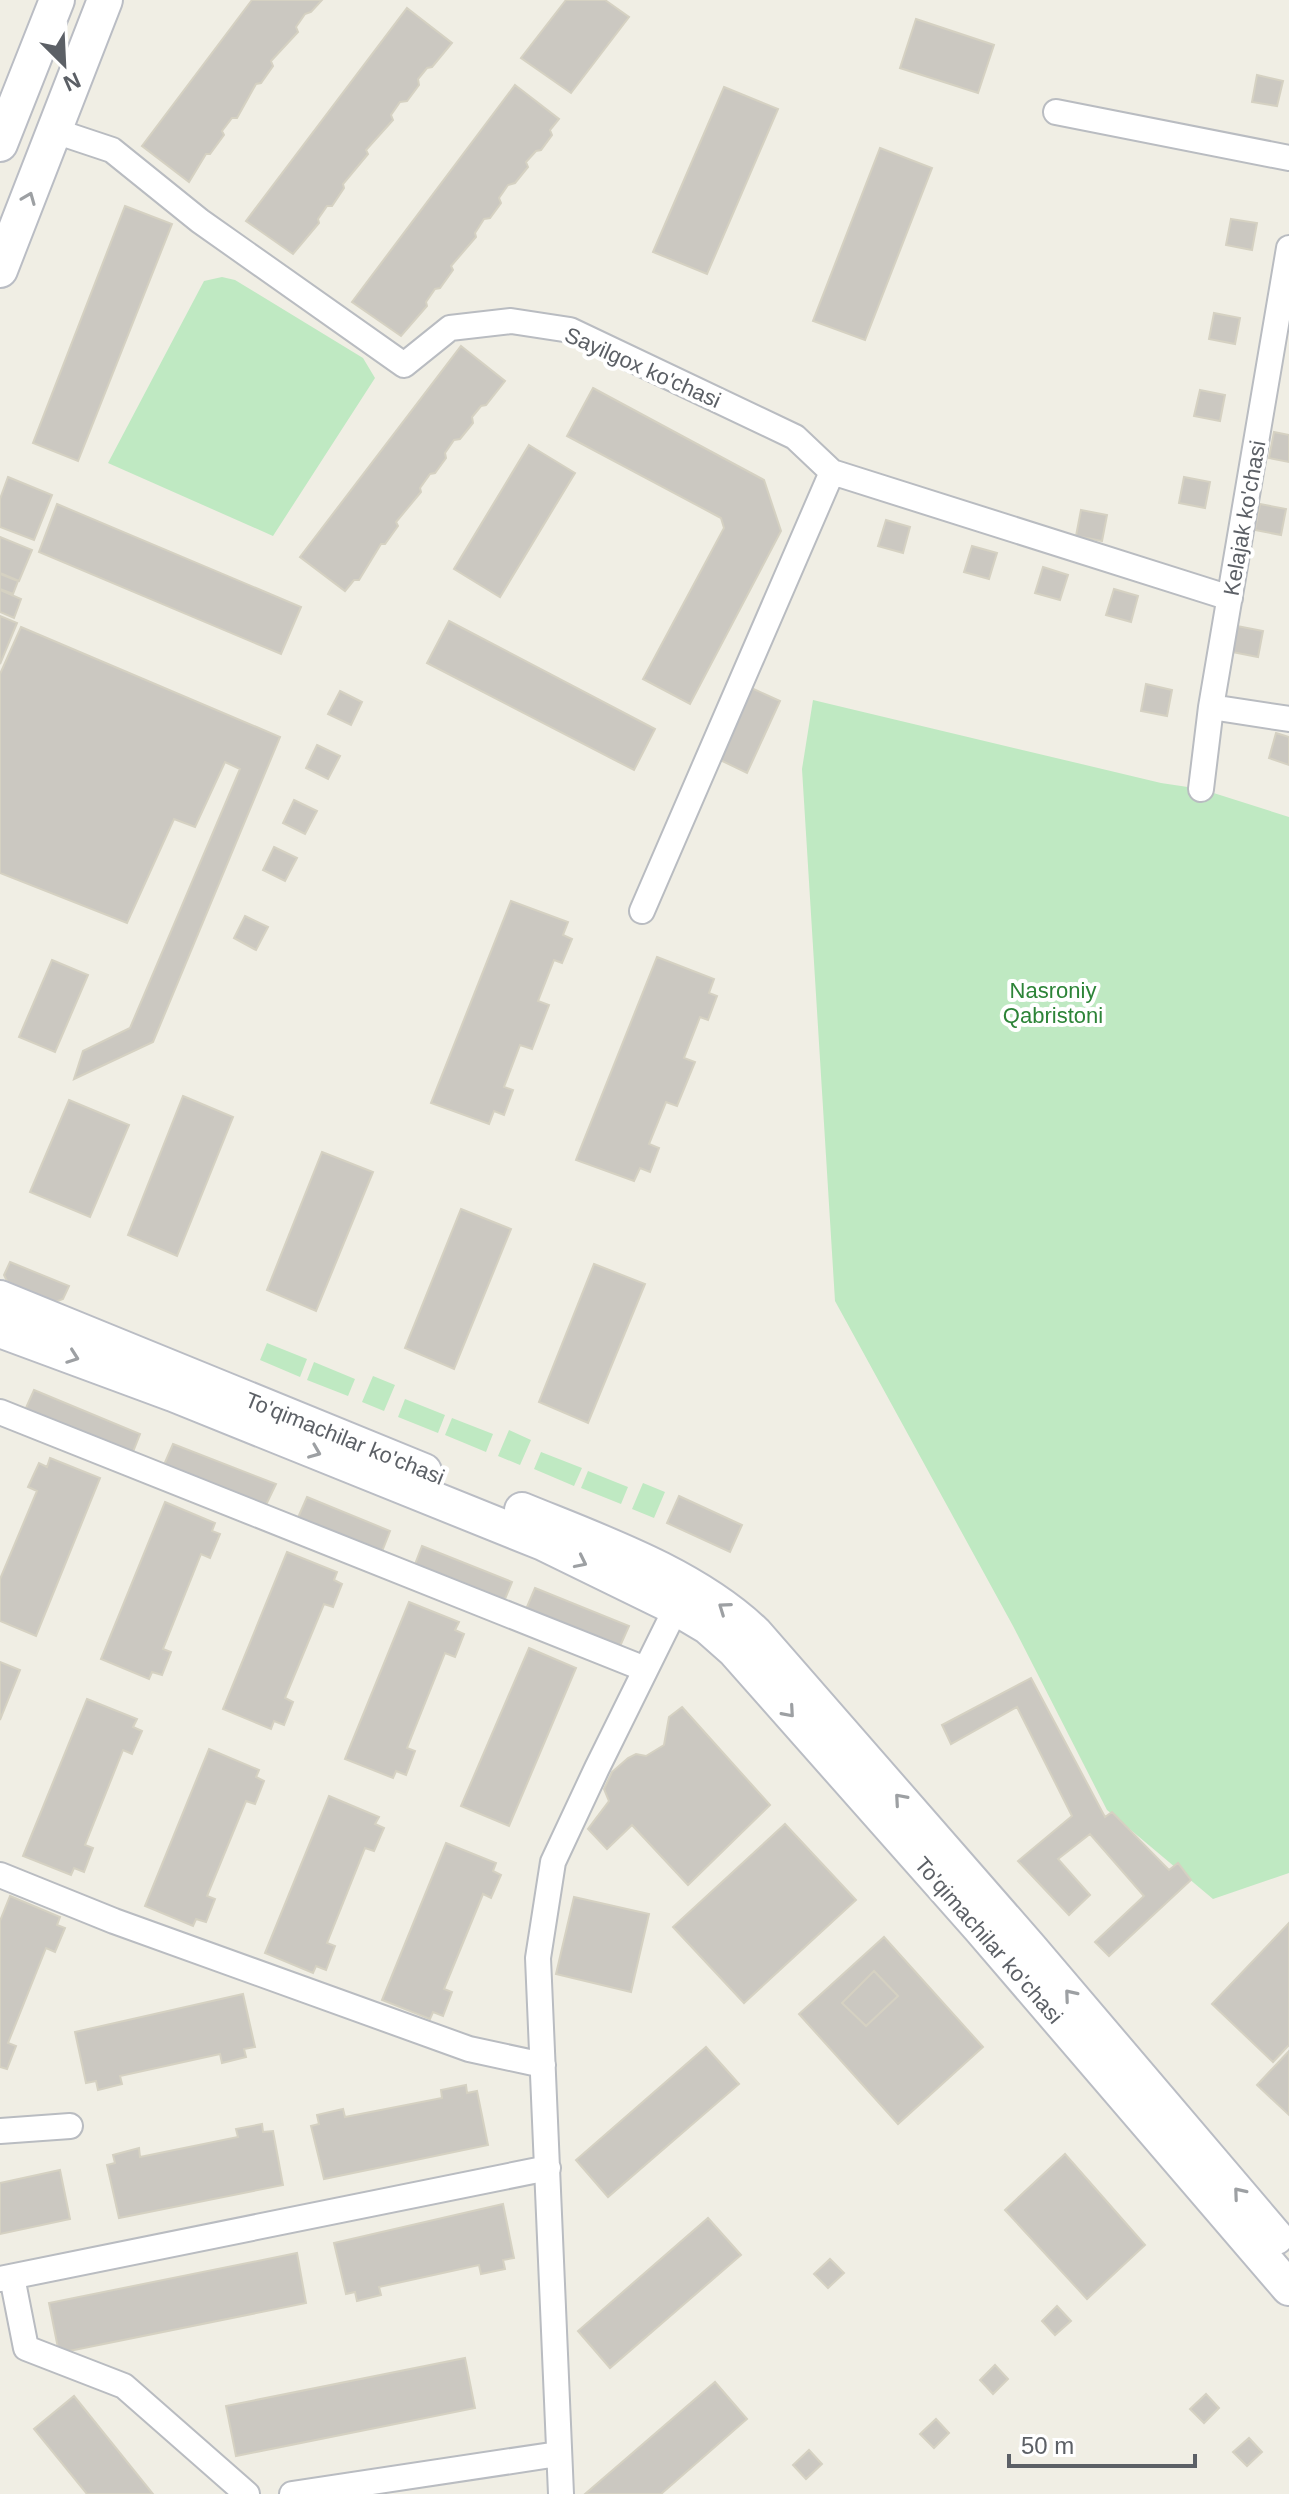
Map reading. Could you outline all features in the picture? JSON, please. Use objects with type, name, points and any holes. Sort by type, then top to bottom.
[{"type":"main road","points":[[0,144],[57,0]]},
{"type":"main road","points":[[0,270],[105,0]]},
{"type":"main road","name":"To'qimachilar ko'chasi","points":[[0,1298],[611,1546],[682,1596],[708,1627],[734,1650],[980,1928],[1289,2288]]},
{"type":"main road","name":"To'qimachilar ko'chasi","points":[[0,1330],[173,1394],[543,1543],[682,1596],[726,1608],[755,1633],[1030,1948],[1289,2253]]},
{"type":"street","points":[[1056,112],[1289,158]]},
{"type":"street","name":"Sayilgox ko'chasi","points":[[55,131],[112,150],[200,221],[404,365],[450,328],[511,321],[570,330],[795,437],[832,472],[1230,598]]},
{"type":"street","name":"Kelajak ko'chasi","points":[[1201,789],[1211,707],[1289,248]]},
{"type":"street","points":[[642,911],[832,472]]},
{"type":"street","points":[[1211,707],[1289,719]]},
{"type":"street","points":[[0,1412],[645,1669]]},
{"type":"street","points":[[561,2494],[538,1958],[553,1862],[682,1596]]},
{"type":"street","points":[[0,1875],[114,1921],[469,2049],[543,2065]]},
{"type":"street","points":[[0,2131],[70,2126]]},
{"type":"street","points":[[247,2494],[124,2386],[26,2348],[6,2278],[548,2168]]},
{"type":"street","points":[[292,2494],[558,2454]]},
{"type":"green space","points":[[222,277],[235,280],[363,358],[375,378],[273,536],[108,463],[204,281]]},
{"type":"green space","name":"Nasroniy Qabristoni","points":[[813,700],[1161,783],[1201,789],[1289,817],[1289,1873],[1213,1899],[1107,1810],[1013,1626],[835,1301],[802,769]]},
{"type":"green space","points":[[267,1343],[307,1359],[300,1377],[260,1360]]},
{"type":"green space","points":[[314,1362],[355,1379],[348,1396],[307,1380]]},
{"type":"green space","points":[[373,1376],[395,1385],[384,1411],[362,1402]]},
{"type":"green space","points":[[405,1399],[445,1415],[438,1433],[398,1417]]},
{"type":"green space","points":[[452,1418],[493,1434],[486,1452],[445,1435]]},
{"type":"green space","points":[[509,1430],[531,1440],[520,1465],[498,1456]]},
{"type":"green space","points":[[541,1452],[582,1468],[574,1486],[534,1469]]},
{"type":"green space","points":[[588,1471],[628,1487],[621,1504],[581,1488]]},
{"type":"green space","points":[[643,1483],[665,1492],[654,1518],[632,1509]]},
{"type":"building","points":[[252,0],[322,0],[305,14],[296,27],[298,32],[271,61],[273,66],[261,83],[256,84],[237,118],[232,118],[222,131],[224,135],[210,154],[206,154],[189,182],[142,146]]},
{"type":"building","points":[[566,0],[605,0],[629,17],[571,93],[521,58]]},
{"type":"building","points":[[407,8],[452,43],[418,79],[419,85],[407,101],[400,102],[391,115],[393,120],[366,150],[368,154],[343,184],[344,188],[332,206],[327,206],[318,219],[319,223],[293,254],[246,221]]},
{"type":"building","points":[[916,19],[994,45],[978,93],[900,68]]},
{"type":"building","points":[[1257,75],[1283,81],[1277,106],[1252,102]]},
{"type":"building","points":[[515,85],[559,119],[550,130],[552,135],[541,150],[526,162],[528,167],[515,183],[508,185],[499,198],[501,203],[490,218],[484,219],[475,233],[476,237],[451,266],[453,270],[401,336],[352,302]]},
{"type":"building","points":[[724,87],[778,109],[707,274],[653,252]]},
{"type":"building","points":[[880,148],[932,168],[865,340],[813,321]]},
{"type":"building","points":[[125,206],[172,224],[78,461],[33,443]]},
{"type":"building","points":[[1231,219],[1257,223],[1252,250],[1226,245]]},
{"type":"building","points":[[1214,313],[1240,318],[1235,344],[1209,339]]},
{"type":"building","points":[[461,346],[505,381],[472,417],[473,423],[460,439],[454,440],[445,453],[446,458],[435,473],[430,474],[420,488],[421,492],[396,522],[398,526],[385,544],[381,544],[359,580],[354,580],[345,591],[300,557]]},
{"type":"building","points":[[593,388],[764,480],[781,531],[690,704],[643,679],[724,528],[721,518],[567,436]]},
{"type":"building","points":[[1200,390],[1225,395],[1220,421],[1194,416]]},
{"type":"building","points":[[1274,432],[1289,435],[1289,462],[1269,458]]},
{"type":"building","points":[[529,445],[575,473],[500,597],[454,569]]},
{"type":"building","points":[[8,477],[52,495],[34,540],[0,527],[0,499]]},
{"type":"building","points":[[1184,477],[1210,482],[1205,508],[1179,503]]},
{"type":"building","points":[[57,504],[301,607],[281,654],[39,552]]},
{"type":"building","points":[[1260,504],[1286,509],[1281,535],[1255,530]]},
{"type":"building","points":[[1081,510],[1107,515],[1102,541],[1076,536]]},
{"type":"building","points":[[886,520],[910,527],[903,553],[878,546]]},
{"type":"building","points":[[0,537],[32,550],[19,581],[0,573]]},
{"type":"building","points":[[972,546],[997,553],[989,579],[964,572]]},
{"type":"building","points":[[1043,567],[1068,575],[1060,600],[1035,593]]},
{"type":"building","points":[[0,574],[18,581],[13,594],[0,589]]},
{"type":"building","points":[[1114,589],[1138,596],[1131,622],[1106,615]]},
{"type":"building","points":[[0,590],[21,599],[14,618],[0,612]]},
{"type":"building","points":[[0,616],[17,623],[0,664]]},
{"type":"building","points":[[449,621],[655,729],[634,770],[427,663]]},
{"type":"building","points":[[1237,626],[1263,631],[1258,657],[1232,652]]},
{"type":"building","points":[[21,627],[280,737],[153,1042],[74,1079],[83,1051],[130,1028],[240,769],[225,762],[195,827],[174,819],[127,923],[0,873],[0,674]]},
{"type":"building","points":[[1146,684],[1172,690],[1167,716],[1141,711]]},
{"type":"building","points":[[747,686],[780,701],[747,773],[714,757]]},
{"type":"building","points":[[340,691],[362,702],[351,725],[328,714]]},
{"type":"building","points":[[1276,733],[1289,737],[1289,765],[1269,758]]},
{"type":"building","points":[[317,745],[340,756],[328,779],[306,768]]},
{"type":"building","points":[[294,800],[317,811],[305,834],[283,823]]},
{"type":"building","points":[[274,847],[297,858],[285,881],[263,870]]},
{"type":"building","points":[[511,901],[568,922],[563,935],[572,939],[562,963],[554,960],[538,1001],[549,1005],[532,1049],[520,1045],[504,1087],[513,1090],[504,1115],[494,1111],[489,1124],[431,1103]]},
{"type":"building","points":[[245,916],[268,927],[256,950],[234,938]]},
{"type":"building","points":[[657,957],[714,979],[709,993],[717,996],[708,1020],[700,1017],[684,1058],[695,1062],[677,1106],[666,1102],[649,1144],[659,1148],[650,1172],[640,1168],[634,1181],[576,1160]]},
{"type":"building","points":[[52,960],[88,975],[55,1052],[19,1037]]},
{"type":"building","points":[[183,1096],[233,1117],[177,1256],[128,1235]]},
{"type":"building","points":[[69,1100],[129,1125],[90,1217],[30,1192]]},
{"type":"building","points":[[322,1152],[373,1172],[316,1311],[267,1290]]},
{"type":"building","points":[[461,1209],[511,1229],[454,1369],[405,1348]]},
{"type":"building","points":[[10,1262],[69,1286],[63,1299],[52,1303],[9,1285],[4,1275]]},
{"type":"building","points":[[594,1264],[645,1284],[588,1423],[539,1402]]},
{"type":"building","points":[[34,1390],[140,1434],[131,1457],[25,1410]]},
{"type":"building","points":[[173,1444],[276,1484],[265,1507],[163,1467]]},
{"type":"building","points":[[50,1458],[100,1478],[36,1636],[0,1621],[0,1579],[37,1491],[28,1487],[39,1463],[47,1467]]},
{"type":"building","points":[[679,1496],[742,1525],[730,1552],[667,1523]]},
{"type":"building","points":[[307,1497],[390,1531],[381,1554],[297,1520]]},
{"type":"building","points":[[165,1502],[215,1523],[212,1531],[220,1534],[210,1558],[201,1554],[163,1649],[171,1652],[162,1675],[152,1672],[149,1679],[101,1659]]},
{"type":"building","points":[[422,1546],[512,1582],[503,1604],[414,1567]]},
{"type":"building","points":[[287,1552],[337,1572],[334,1580],[342,1584],[333,1607],[324,1604],[285,1698],[293,1702],[284,1725],[274,1721],[271,1729],[223,1709]]},
{"type":"building","points":[[535,1588],[629,1626],[617,1653],[524,1614]]},
{"type":"building","points":[[409,1602],[459,1622],[455,1630],[464,1634],[455,1657],[445,1653],[407,1748],[415,1751],[406,1775],[396,1771],[393,1778],[345,1759]]},
{"type":"building","points":[[529,1648],[576,1668],[509,1826],[461,1806]]},
{"type":"building","points":[[0,1662],[20,1670],[0,1720]]},
{"type":"building","points":[[1031,1678],[1105,1817],[1112,1812],[1169,1870],[1178,1863],[1191,1880],[1109,1956],[1095,1942],[1144,1896],[1090,1834],[1058,1859],[1090,1895],[1069,1915],[1018,1861],[1072,1816],[1017,1707],[951,1744],[942,1725]]},
{"type":"building","points":[[87,1699],[137,1719],[133,1727],[142,1731],[132,1754],[123,1750],[85,1845],[93,1848],[84,1872],[74,1868],[71,1875],[23,1856]]},
{"type":"building","points":[[682,1707],[770,1805],[688,1885],[632,1825],[607,1849],[588,1829],[609,1801],[604,1789],[612,1772],[628,1758],[636,1754],[646,1756],[664,1745],[669,1717]]},
{"type":"building","points":[[209,1749],[259,1770],[256,1777],[264,1781],[255,1804],[246,1801],[207,1896],[215,1899],[206,1922],[196,1919],[193,1926],[145,1906]]},
{"type":"building","points":[[329,1796],[379,1817],[375,1824],[384,1828],[374,1851],[365,1848],[327,1943],[335,1946],[326,1970],[316,1966],[313,1973],[265,1953]]},
{"type":"building","points":[[785,1824],[856,1900],[744,2003],[673,1927]]},
{"type":"building","points":[[446,1843],[496,1863],[493,1871],[501,1875],[491,1898],[483,1894],[444,1989],[452,1992],[443,2016],[433,2012],[430,2019],[382,2000]]},
{"type":"building","points":[[10,1896],[60,1917],[57,1925],[65,1928],[55,1952],[46,1948],[8,2043],[16,2046],[7,2069],[0,2067],[0,1921]]},
{"type":"building","points":[[574,1897],[649,1914],[631,1992],[556,1974]]},
{"type":"building","points":[[1289,1923],[1289,2045],[1273,2062],[1212,2004]]},
{"type":"building","points":[[884,1937],[983,2047],[898,2124],[799,2014]]},
{"type":"building","points":[[874,1971],[898,1996],[866,2026],[842,2003]]},
{"type":"building","points":[[243,1994],[255,2047],[244,2049],[246,2057],[222,2063],[220,2054],[120,2076],[122,2084],[98,2090],[96,2081],[86,2083],[75,2032]]},
{"type":"building","points":[[706,2047],[739,2084],[608,2197],[576,2160]]},
{"type":"building","points":[[1289,2051],[1289,2115],[1257,2085]]},
{"type":"building","points":[[466,2085],[467,2093],[477,2091],[488,2145],[324,2179],[311,2126],[319,2124],[317,2115],[343,2109],[345,2117],[442,2098],[441,2090]]},
{"type":"building","points":[[262,2124],[263,2132],[273,2131],[283,2185],[119,2218],[107,2165],[115,2163],[113,2155],[139,2148],[140,2157],[238,2137],[236,2129]]},
{"type":"building","points":[[1065,2154],[1145,2245],[1087,2299],[1005,2210]]},
{"type":"building","points":[[60,2170],[70,2219],[0,2234],[0,2183]]},
{"type":"building","points":[[503,2204],[514,2258],[503,2260],[505,2269],[481,2274],[479,2265],[379,2287],[381,2295],[357,2301],[355,2292],[346,2294],[334,2243]]},
{"type":"building","points":[[708,2218],[741,2255],[610,2368],[578,2331]]},
{"type":"building","points":[[297,2253],[306,2303],[59,2353],[49,2303]]},
{"type":"building","points":[[830,2259],[844,2273],[828,2288],[814,2274]]},
{"type":"building","points":[[1057,2306],[1071,2321],[1055,2335],[1042,2321]]},
{"type":"building","points":[[465,2358],[475,2408],[236,2456],[226,2406]]},
{"type":"building","points":[[995,2365],[1008,2379],[993,2394],[980,2380]]},
{"type":"building","points":[[715,2382],[747,2419],[661,2494],[585,2494]]},
{"type":"building","points":[[1206,2394],[1219,2408],[1204,2423],[1190,2409]]},
{"type":"building","points":[[74,2396],[153,2494],[87,2494],[34,2429]]},
{"type":"building","points":[[936,2419],[949,2433],[934,2448],[920,2434]]},
{"type":"building","points":[[1249,2438],[1262,2452],[1247,2466],[1233,2452]]},
{"type":"building","points":[[809,2450],[822,2464],[806,2479],[793,2465]]}]
